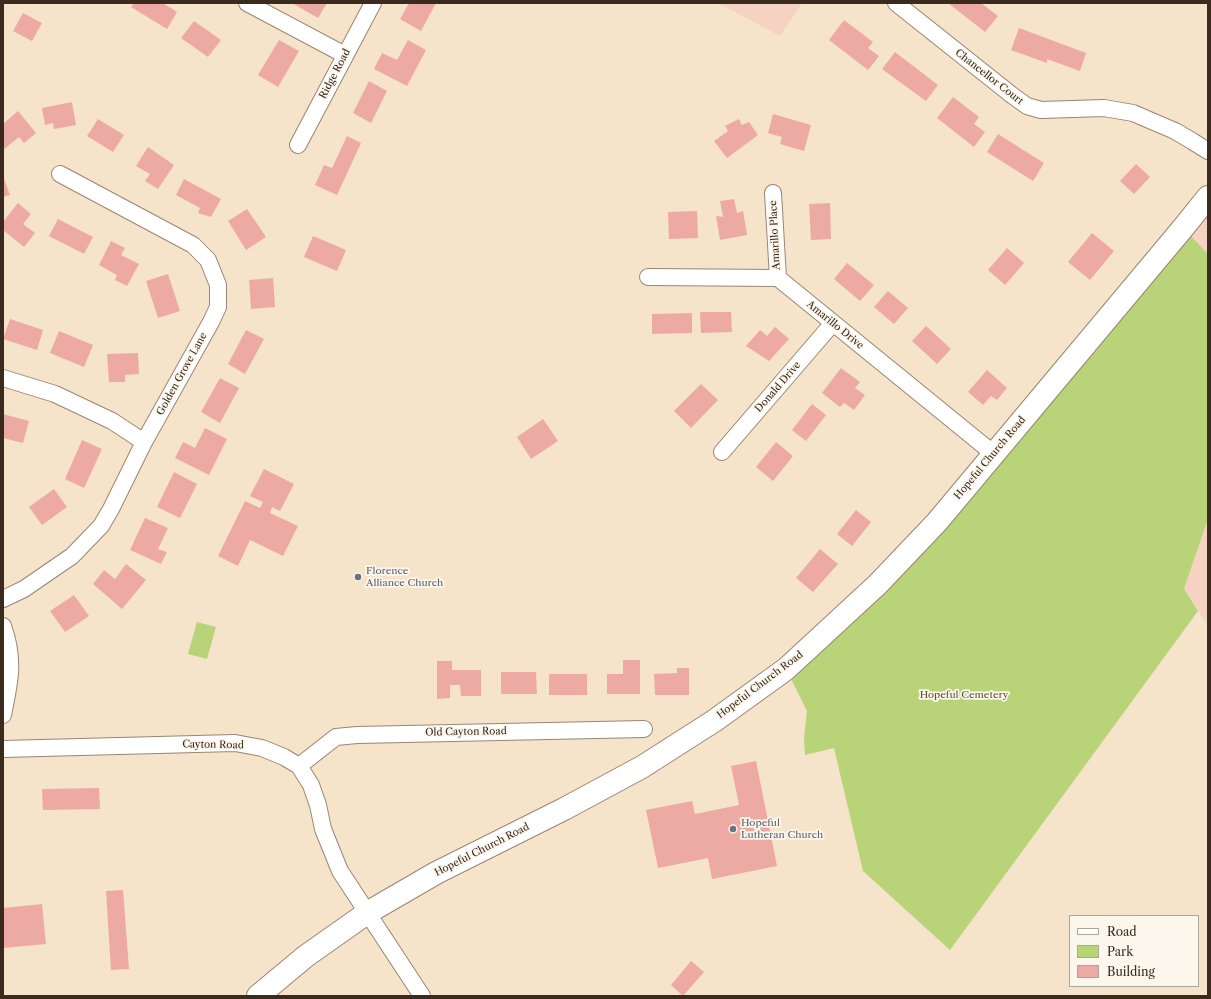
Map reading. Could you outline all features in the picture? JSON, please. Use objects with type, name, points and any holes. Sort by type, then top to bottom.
[{"type":"main road","name":"Hopeful Church Road","points":[[258,996],[306,956],[367,913],[436,873],[564,809],[642,767],[714,721],[786,669],[847,614],[937,522],[1208,197]]},
{"type":"street","points":[[247,3],[345,55]]},
{"type":"street","name":"Ridge Road","points":[[298,145],[373,3]]},
{"type":"street","name":"Chancellor Court","points":[[896,3],[1027,106],[1041,110],[1104,108],[1133,113],[1175,131],[1208,151]]},
{"type":"street","name":"Golden Grove Lane","points":[[3,599],[24,590],[72,556],[100,526],[111,509],[144,442],[218,307],[218,286],[208,260],[193,245],[60,174]]},
{"type":"street","name":"Amarillo Place","points":[[773,193],[778,278]]},
{"type":"street","points":[[648,277],[778,278]]},
{"type":"street","name":"Amarillo Drive","points":[[778,278],[994,454]]},
{"type":"street","name":"Donald Drive","points":[[722,452],[833,323]]},
{"type":"street","points":[[3,378],[55,394],[112,421],[144,442]]},
{"type":"street","points":[[3,626],[7,637],[11,660],[10,680],[3,715]]},
{"type":"street","name":"Old Cayton Road","points":[[298,766],[336,737],[356,735],[644,728]]},
{"type":"street","name":"Cayton Road","points":[[3,749],[236,743],[262,748],[284,757],[298,766],[311,785],[318,805],[323,829],[340,871],[422,996]]},
{"type":"shaded area","points":[[718,3],[802,3],[780,36]]},
{"type":"shaded area","points":[[1208,197],[1208,254],[1183,228]]},
{"type":"shaded area","points":[[1208,519],[1208,625],[1184,590]]},
{"type":"green space","name":"Hopeful Cemetery","points":[[1183,228],[1208,254],[1208,519],[1184,589],[1198,611],[950,950],[863,871],[834,748],[805,755],[804,738],[807,711],[786,669],[847,614]]},
{"type":"green space","points":[[197,622],[216,627],[207,659],[188,654]]},
{"type":"building","points":[[134,3],[163,3],[177,12],[167,29],[131,7]]},
{"type":"building","points":[[292,3],[327,3],[318,18]]},
{"type":"building","points":[[409,3],[436,3],[421,31],[400,19]]},
{"type":"building","points":[[948,3],[981,3],[998,16],[985,32]]},
{"type":"building","points":[[23,13],[42,23],[32,41],[13,31]]},
{"type":"building","points":[[844,20],[873,42],[868,48],[879,56],[868,70],[829,40]]},
{"type":"building","points":[[194,21],[221,40],[208,57],[181,38]]},
{"type":"building","points":[[1019,28],[1086,53],[1080,71],[1047,59],[1047,63],[1011,50]]},
{"type":"building","points":[[279,40],[299,51],[278,87],[258,75]]},
{"type":"building","points":[[408,40],[426,50],[407,86],[374,69],[382,53],[397,60]]},
{"type":"building","points":[[895,52],[938,85],[926,101],[882,69]]},
{"type":"building","points":[[369,81],[387,91],[371,123],[353,113]]},
{"type":"building","points":[[953,97],[979,117],[974,124],[985,132],[974,147],[937,118]]},
{"type":"building","points":[[72,102],[76,125],[54,129],[53,123],[45,125],[42,108]]},
{"type":"building","points":[[18,111],[36,133],[24,143],[19,137],[3,150],[3,124]]},
{"type":"building","points":[[773,114],[811,125],[804,151],[780,144],[782,137],[768,133]]},
{"type":"building","points":[[98,119],[124,135],[113,152],[87,136]]},
{"type":"building","points":[[739,119],[742,125],[749,122],[758,135],[727,158],[714,141],[728,131],[725,126]]},
{"type":"building","points":[[998,134],[1044,163],[1033,181],[987,152]]},
{"type":"building","points":[[347,136],[361,143],[337,195],[315,185],[324,165],[332,168]]},
{"type":"building","points":[[148,147],[174,165],[158,189],[145,181],[150,174],[136,166]]},
{"type":"building","points":[[1136,164],[1150,177],[1134,194],[1120,181]]},
{"type":"building","points":[[3,176],[10,195],[3,197]]},
{"type":"building","points":[[184,179],[221,199],[211,217],[198,213],[200,208],[176,195]]},
{"type":"building","points":[[734,199],[737,213],[743,211],[747,235],[720,240],[716,216],[723,217],[720,201]]},
{"type":"building","points":[[18,203],[31,214],[23,224],[35,233],[24,247],[3,230],[3,222]]},
{"type":"building","points":[[830,203],[831,239],[811,240],[809,204]]},
{"type":"building","points":[[247,209],[266,237],[246,250],[228,221]]},
{"type":"building","points":[[697,211],[698,238],[669,239],[668,212]]},
{"type":"building","points":[[58,219],[93,237],[84,254],[49,236]]},
{"type":"building","points":[[1092,233],[1114,251],[1090,280],[1068,262]]},
{"type":"building","points":[[313,236],[346,250],[337,271],[304,257]]},
{"type":"building","points":[[111,241],[125,248],[121,255],[139,264],[127,286],[115,280],[117,275],[99,265]]},
{"type":"building","points":[[1007,248],[1024,263],[1005,285],[988,270]]},
{"type":"building","points":[[847,263],[874,285],[860,301],[834,279]]},
{"type":"building","points":[[168,274],[180,311],[158,318],[146,281]]},
{"type":"building","points":[[273,278],[275,307],[251,309],[249,280]]},
{"type":"building","points":[[888,291],[908,308],[894,324],[874,307]]},
{"type":"building","points":[[700,312],[731,312],[732,332],[701,333]]},
{"type":"building","points":[[692,313],[692,333],[652,334],[652,314]]},
{"type":"building","points":[[10,319],[43,330],[37,350],[3,339]]},
{"type":"building","points":[[926,326],[951,349],[937,364],[912,341]]},
{"type":"building","points":[[775,327],[789,339],[769,361],[746,346],[760,330],[767,336]]},
{"type":"building","points":[[246,330],[264,339],[245,374],[228,364]]},
{"type":"building","points":[[59,331],[93,345],[84,367],[50,353]]},
{"type":"building","points":[[138,353],[139,374],[125,375],[125,382],[109,382],[107,354]]},
{"type":"building","points":[[841,368],[860,382],[855,388],[865,395],[854,410],[844,403],[840,407],[822,393]]},
{"type":"building","points":[[987,370],[1007,388],[997,400],[991,396],[983,405],[968,392]]},
{"type":"building","points":[[220,378],[239,388],[220,423],[201,412]]},
{"type":"building","points":[[701,384],[718,400],[691,428],[674,411]]},
{"type":"building","points":[[812,404],[826,415],[806,441],[792,430]]},
{"type":"building","points":[[3,414],[29,421],[23,443],[3,438]]},
{"type":"building","points":[[543,419],[558,441],[531,459],[517,437]]},
{"type":"building","points":[[205,428],[227,439],[209,475],[175,458],[183,442],[195,448]]},
{"type":"building","points":[[82,440],[102,449],[84,488],[65,479]]},
{"type":"building","points":[[776,442],[793,456],[773,481],[756,467]]},
{"type":"building","points":[[264,469],[294,484],[280,511],[272,507],[270,513],[298,526],[283,556],[250,540],[238,566],[218,556],[245,501],[260,508],[263,502],[250,496]]},
{"type":"building","points":[[174,472],[197,484],[180,518],[157,507]]},
{"type":"building","points":[[54,489],[67,507],[42,525],[29,507]]},
{"type":"building","points":[[856,510],[871,522],[852,546],[837,534]]},
{"type":"building","points":[[145,518],[168,528],[158,549],[167,552],[161,564],[130,550]]},
{"type":"building","points":[[820,549],[838,564],[813,592],[796,578]]},
{"type":"building","points":[[126,564],[146,580],[122,609],[93,584],[104,570],[115,579]]},
{"type":"building","points":[[74,595],[89,616],[65,632],[50,611]]},
{"type":"building","points":[[623,660],[640,660],[640,694],[607,694],[607,674],[623,674]]},
{"type":"building","points":[[437,661],[452,661],[452,670],[481,670],[481,696],[461,696],[460,685],[450,685],[450,698],[437,699]]},
{"type":"building","points":[[677,668],[689,668],[689,695],[655,695],[654,674],[677,673]]},
{"type":"building","points":[[501,672],[536,672],[537,694],[501,694]]},
{"type":"building","points":[[549,674],[587,674],[587,695],[549,695]]},
{"type":"building","name":"Hopeful Lutheran Church","points":[[756,761],[777,866],[712,879],[708,858],[658,868],[646,810],[692,801],[695,814],[739,805],[731,766]]},
{"type":"building","points":[[99,788],[100,809],[43,810],[42,789]]},
{"type":"building","points":[[123,890],[129,969],[111,970],[106,891]]},
{"type":"building","points":[[42,904],[46,944],[3,948],[3,908]]},
{"type":"building","points":[[691,961],[704,972],[683,996],[671,985]]},
{"type":"place","name":"Florence Alliance Church","points":[[358,577]]},
{"type":"place","name":"Hopeful Lutheran Church","points":[[733,829]]}]
